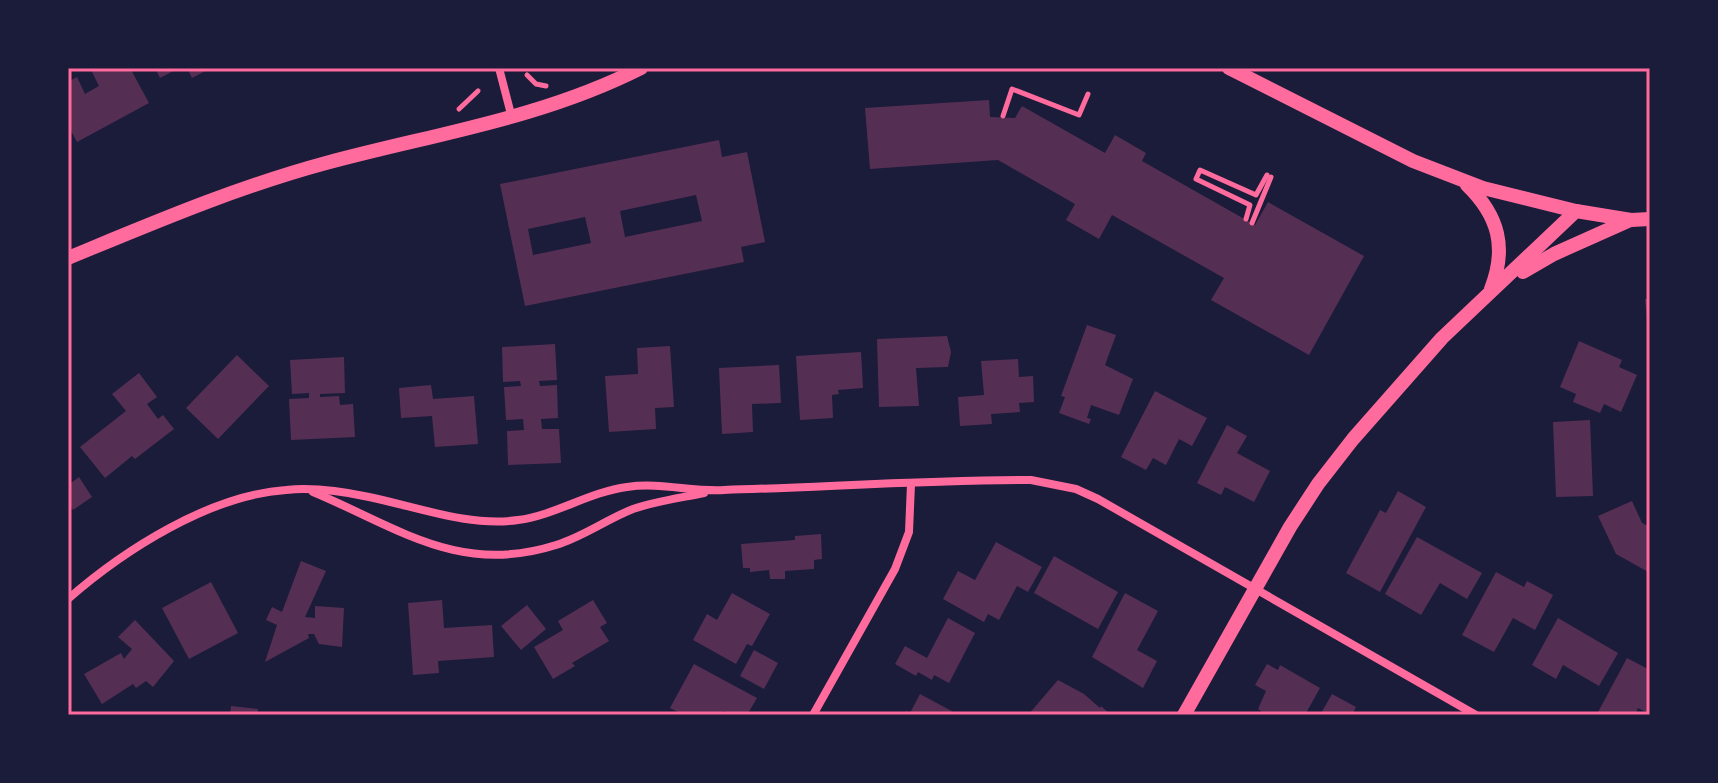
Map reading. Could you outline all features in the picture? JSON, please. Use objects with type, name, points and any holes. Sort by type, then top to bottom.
[{"type":"street","points":[[499,68],[512,118]]},
{"type":"street","points":[[68,258],[181,211],[265,181],[552,106],[641,68]]},
{"type":"street","points":[[1229,68],[1413,161],[1483,188],[1576,211],[1631,220],[1650,219]]},
{"type":"street","points":[[1461,179],[1484,201],[1495,225],[1500,249],[1498,271],[1489,294]]},
{"type":"street","points":[[1184,715],[1297,516],[1353,439],[1396,386],[1442,338],[1576,211]]},
{"type":"street","points":[[1489,294],[1554,254],[1631,220]]},
{"type":"street","points":[[68,599],[112,564],[191,518],[249,496],[289,489],[338,490],[458,517],[497,521],[518,520],[631,486],[717,491],[1031,480],[1076,489],[1098,499],[1476,715]]},
{"type":"street","points":[[813,715],[895,569],[909,532],[911,484]]},
{"type":"street","points":[[309,490],[414,540],[450,550],[490,554],[555,545],[636,508],[717,491]]},
{"type":"path","points":[[1003,116],[1012,89],[1079,115],[1088,94]]},
{"type":"path","points":[[1200,170],[1256,195],[1269,176],[1249,221],[1250,205],[1196,179],[1200,170]]},
{"type":"building","points":[[90,68],[130,68],[149,103],[77,142],[68,125],[68,82],[77,77],[85,94],[99,86]]},
{"type":"building","points":[[155,68],[179,68],[160,78]]},
{"type":"building","points":[[187,68],[211,68],[192,78]]},
{"type":"building","points":[[989,100],[990,117],[1015,118],[1022,106],[1105,153],[1115,135],[1146,153],[1142,161],[1255,225],[1268,202],[1364,256],[1309,355],[1211,300],[1224,278],[1112,215],[1099,239],[1066,220],[1075,204],[998,160],[870,169],[865,108]]},
{"type":"building","points":[[719,140],[722,157],[747,152],[765,242],[741,247],[744,262],[525,306],[500,184]],"holes":[[[696,195],[702,221],[625,237],[620,211]],[[585,217],[591,243],[533,255],[528,229]]]},
{"type":"building","points":[[1645,299],[1650,299],[1650,329],[1648,329]]},
{"type":"building","points":[[1087,325],[1116,335],[1105,365],[1133,379],[1119,415],[1091,405],[1087,418],[1091,419],[1089,424],[1059,413],[1065,397],[1061,396]]},
{"type":"building","points":[[947,336],[951,352],[948,367],[916,368],[919,406],[879,407],[877,339]]},
{"type":"building","points":[[1579,341],[1622,360],[1619,367],[1637,375],[1621,412],[1604,404],[1600,413],[1573,402],[1576,394],[1560,387]]},
{"type":"building","points":[[555,344],[557,380],[539,381],[540,386],[557,385],[558,418],[541,419],[542,429],[559,429],[561,463],[508,465],[507,431],[524,430],[523,419],[506,420],[504,387],[521,386],[520,381],[503,382],[502,347]]},
{"type":"building","points":[[670,346],[674,407],[655,408],[656,429],[609,432],[605,376],[638,374],[637,348]]},
{"type":"building","points":[[861,352],[863,388],[838,390],[839,394],[832,395],[833,418],[800,420],[796,356]]},
{"type":"building","points":[[237,355],[269,386],[218,439],[186,408]]},
{"type":"building","points":[[344,357],[345,393],[320,394],[320,397],[339,396],[340,405],[353,404],[355,437],[291,440],[289,399],[309,398],[309,393],[292,394],[290,360]]},
{"type":"building","points":[[1018,359],[1019,377],[1033,376],[1034,402],[1019,403],[1020,412],[991,414],[992,424],[960,426],[958,397],[984,395],[981,361]]},
{"type":"building","points":[[779,365],[781,403],[752,404],[753,432],[722,434],[719,368]]},
{"type":"building","points":[[139,373],[157,397],[147,404],[158,419],[163,415],[174,429],[105,478],[80,447],[126,411],[112,394]]},
{"type":"building","points":[[431,385],[433,399],[474,396],[478,444],[435,447],[432,416],[401,418],[399,388]]},
{"type":"building","points":[[1155,391],[1207,418],[1192,446],[1179,439],[1166,465],[1153,458],[1146,470],[1121,457]]},
{"type":"building","points":[[1590,420],[1593,496],[1556,497],[1553,422]]},
{"type":"building","points":[[1227,425],[1247,436],[1237,453],[1270,471],[1254,502],[1225,487],[1221,495],[1197,483]]},
{"type":"building","points":[[79,477],[92,497],[73,510],[68,503],[68,485]]},
{"type":"building","points":[[1398,491],[1426,507],[1380,592],[1346,573],[1380,510],[1386,513]]},
{"type":"building","points":[[1632,501],[1642,523],[1650,527],[1650,573],[1616,554],[1598,516]]},
{"type":"building","points":[[821,534],[822,559],[814,560],[814,569],[785,571],[785,579],[770,579],[769,570],[750,572],[750,568],[743,568],[741,544],[795,540],[795,536]]},
{"type":"building","points":[[1417,537],[1482,573],[1467,599],[1440,583],[1421,615],[1385,594]]},
{"type":"building","points":[[996,542],[1042,567],[1028,592],[1017,586],[999,620],[988,614],[984,622],[943,599],[958,571],[975,580]]},
{"type":"building","points":[[1054,556],[1118,592],[1098,629],[1034,593]]},
{"type":"building","points":[[301,561],[326,571],[305,617],[315,618],[315,606],[344,608],[342,647],[319,644],[314,634],[308,634],[309,638],[265,662],[277,625],[266,620],[272,607],[282,612]]},
{"type":"building","points":[[1496,572],[1524,587],[1527,581],[1553,595],[1535,630],[1513,618],[1494,652],[1462,635]]},
{"type":"building","points":[[211,582],[238,633],[189,659],[162,608]]},
{"type":"building","points":[[732,593],[770,614],[752,646],[747,644],[736,664],[693,640],[707,614],[717,620]]},
{"type":"building","points":[[1125,593],[1158,611],[1137,650],[1157,661],[1143,688],[1092,657]]},
{"type":"building","points":[[442,600],[444,628],[492,625],[494,657],[438,661],[439,673],[413,675],[408,603]]},
{"type":"building","points":[[593,600],[607,623],[600,627],[609,641],[572,663],[575,666],[553,679],[534,647],[563,630],[558,621]]},
{"type":"building","points":[[527,605],[546,629],[521,650],[501,626]]},
{"type":"building","points":[[948,618],[975,633],[949,683],[934,675],[932,680],[918,672],[916,676],[895,664],[905,646],[927,658]]},
{"type":"building","points":[[1558,618],[1618,653],[1599,686],[1563,665],[1556,679],[1532,665]]},
{"type":"building","points":[[135,620],[174,661],[153,687],[146,681],[136,688],[133,684],[102,704],[84,674],[121,653],[124,659],[132,649],[118,637]]},
{"type":"building","points":[[754,650],[778,663],[764,689],[740,676]]},
{"type":"building","points":[[1627,658],[1650,670],[1650,714],[1638,708],[1635,715],[1597,714]]},
{"type":"building","points":[[694,664],[757,698],[747,715],[731,715],[724,711],[721,715],[684,715],[670,708]]},
{"type":"building","points":[[1267,664],[1278,670],[1280,665],[1320,688],[1305,715],[1260,715],[1262,712],[1258,709],[1266,691],[1255,685]]},
{"type":"building","points":[[1058,680],[1084,694],[1111,715],[1028,715]]},
{"type":"building","points":[[920,694],[959,715],[903,715],[906,711],[910,713]]},
{"type":"building","points":[[1332,694],[1356,707],[1352,715],[1320,715]]},
{"type":"building","points":[[231,706],[258,709],[257,715],[230,715]]}]
